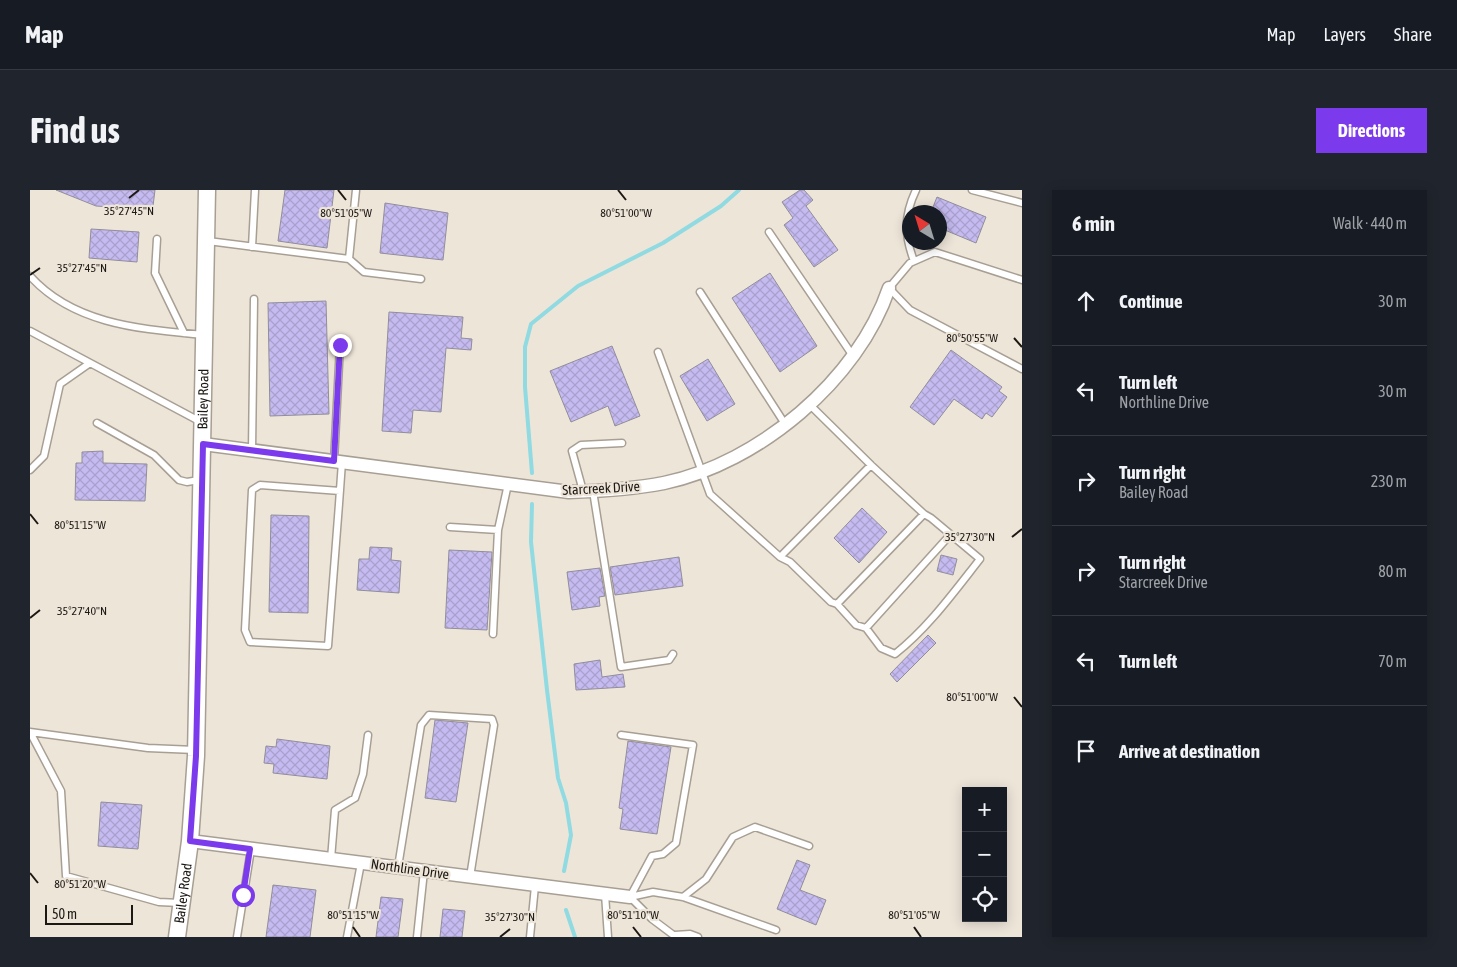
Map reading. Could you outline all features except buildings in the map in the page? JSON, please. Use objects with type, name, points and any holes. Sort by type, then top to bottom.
[{"type":"street","name":"Bailey Road","points":[[177,937],[190,841],[196,750],[207,190]]},
{"type":"street","name":"Starcreek Drive","points":[[203,444],[569,492],[622,490],[666,482],[728,460],[785,424],[809,404],[827,387],[853,356],[876,318],[889,288]]},
{"type":"street","name":"Northline Drive","points":[[190,841],[630,897]]},
{"type":"lane","points":[[252,247],[255,190]]},
{"type":"lane","points":[[349,259],[356,190]]},
{"type":"lane","points":[[914,261],[906,240],[908,206],[916,190]]},
{"type":"lane","points":[[972,190],[1022,203]]},
{"type":"lane","points":[[769,232],[853,356]]},
{"type":"lane","points":[[157,239],[155,273],[184,333]]},
{"type":"lane","points":[[206,241],[349,259],[364,272],[421,279]]},
{"type":"lane","points":[[1022,280],[935,252],[910,263],[889,288],[910,310],[1022,369]]},
{"type":"lane","points":[[30,276],[39,286],[60,300],[92,317],[126,327],[205,335]]},
{"type":"lane","points":[[700,292],[785,424]]},
{"type":"lane","points":[[252,450],[254,299]]},
{"type":"lane","points":[[30,331],[203,422]]},
{"type":"lane","points":[[340,345],[338,462],[340,491],[328,646],[250,642],[245,630],[252,490],[260,485],[340,491]]},
{"type":"lane","points":[[658,352],[700,471],[714,500],[732,512],[780,557],[790,562],[831,602],[837,604],[856,625],[866,628],[881,648],[895,654],[908,644],[958,588],[980,559],[924,514],[809,404]]},
{"type":"lane","points":[[30,470],[44,456],[60,384],[90,363]]},
{"type":"lane","points":[[97,423],[148,451],[179,480],[187,482],[201,480]]},
{"type":"lane","points":[[622,443],[581,445],[572,451],[588,491],[621,667],[669,660],[673,654]]},
{"type":"lane","points":[[780,557],[871,465]]},
{"type":"lane","points":[[493,634],[498,530],[508,484]]},
{"type":"lane","points":[[837,604],[924,514]]},
{"type":"lane","points":[[450,526],[498,530]]},
{"type":"lane","points":[[866,628],[950,536]]},
{"type":"lane","points":[[398,868],[421,725],[425,718],[429,715],[492,719],[494,725],[470,877]]},
{"type":"lane","points":[[30,732],[148,748],[196,750]]},
{"type":"lane","points":[[30,732],[61,790],[66,876],[159,902],[181,904]]},
{"type":"lane","points":[[331,859],[335,810],[355,798],[362,774],[368,735]]},
{"type":"lane","points":[[621,736],[693,745],[676,843],[663,854],[652,856],[630,897]]},
{"type":"lane","points":[[683,897],[706,879],[733,836],[755,827],[809,846]]},
{"type":"lane","points":[[237,937],[250,849]]},
{"type":"lane","points":[[347,937],[361,863]]},
{"type":"lane","points":[[417,937],[424,872]]},
{"type":"lane","points":[[530,937],[535,886]]},
{"type":"lane","points":[[630,897],[653,892],[683,897],[776,930]]},
{"type":"lane","points":[[605,894],[608,937]]},
{"type":"lane","points":[[630,897],[652,919],[675,936],[690,934],[698,937]]},
{"type":"waterway","points":[[532,473],[525,387],[525,347],[531,324],[578,286],[663,243],[721,206],[739,190]]},
{"type":"waterway","points":[[532,504],[531,542],[547,690],[558,778],[566,803],[571,835],[564,871]]},
{"type":"waterway","points":[[566,910],[575,937]]},
{"type":"route","points":[[243,895],[250,849],[190,841],[196,756],[203,444],[334,461],[340,345]]}]
